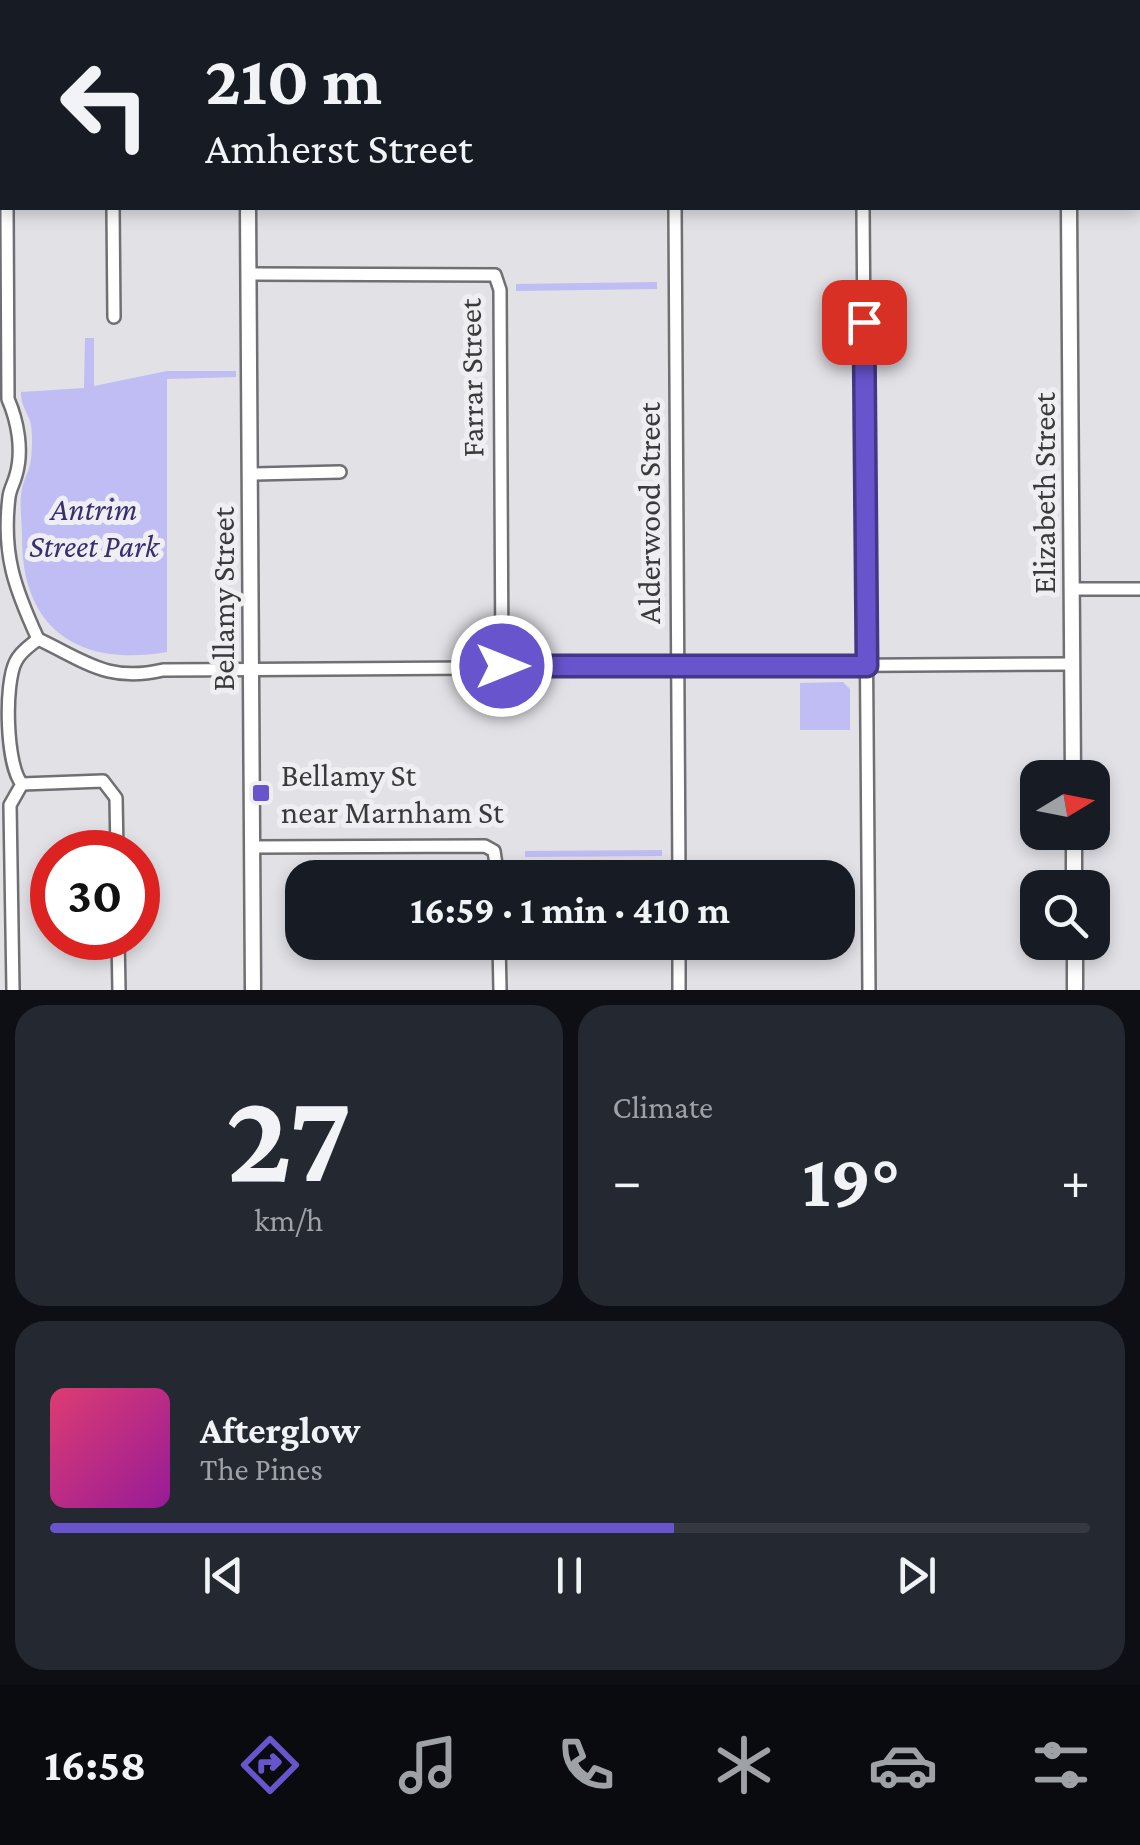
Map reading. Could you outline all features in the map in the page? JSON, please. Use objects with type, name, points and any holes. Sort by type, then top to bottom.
[{"type":"street","points":[[7,210],[8,399],[18,422],[18,466],[9,494],[8,556],[12,584],[38,640],[73,660],[118,673],[502,666],[1072,664]]},
{"type":"street","points":[[112,210],[114,317]]},
{"type":"street","name":"Bellamy Street","points":[[248,210],[253,990]]},
{"type":"street","name":"Alderwood Street","points":[[675,210],[678,860]]},
{"type":"street","points":[[863,210],[869,990]]},
{"type":"street","name":"Elizabeth Street","points":[[1069,210],[1073,760]]},
{"type":"street","name":"Farrar Street","points":[[249,274],[494,275],[500,290],[502,666]]},
{"type":"street","points":[[250,474],[340,472]]},
{"type":"street","points":[[1072,590],[1140,589]]},
{"type":"street","points":[[22,784],[10,761],[11,673],[22,652],[38,640]]},
{"type":"street","points":[[22,784],[104,780],[116,798],[117,830]]},
{"type":"street","points":[[13,990],[10,805],[22,784]]},
{"type":"street","points":[[253,846],[484,846],[494,852],[495,860]]},
{"type":"street","points":[[118,960],[119,990]]},
{"type":"street","points":[[499,960],[500,990]]},
{"type":"street","points":[[679,960],[679,990]]},
{"type":"street","points":[[1075,960],[1075,990]]},
{"type":"green space","points":[[657,282],[657,289],[516,291],[516,284]]},
{"type":"green space","name":"Antrim Street Park","points":[[85,338],[94,338],[94,386],[167,371],[236,371],[236,377],[167,379],[167,652],[107,653],[82,646],[61,634],[44,617],[24,568],[21,500],[32,440],[21,392],[84,388]]},
{"type":"green space","points":[[843,682],[850,689],[850,730],[800,730],[800,683]]},
{"type":"green space","points":[[662,850],[662,856],[525,857],[525,851]]},
{"type":"place","name":"Bellamy St near Marnham St","points":[[261,793]]},
{"type":"route","points":[[502,666],[867,666],[864,322]]}]
